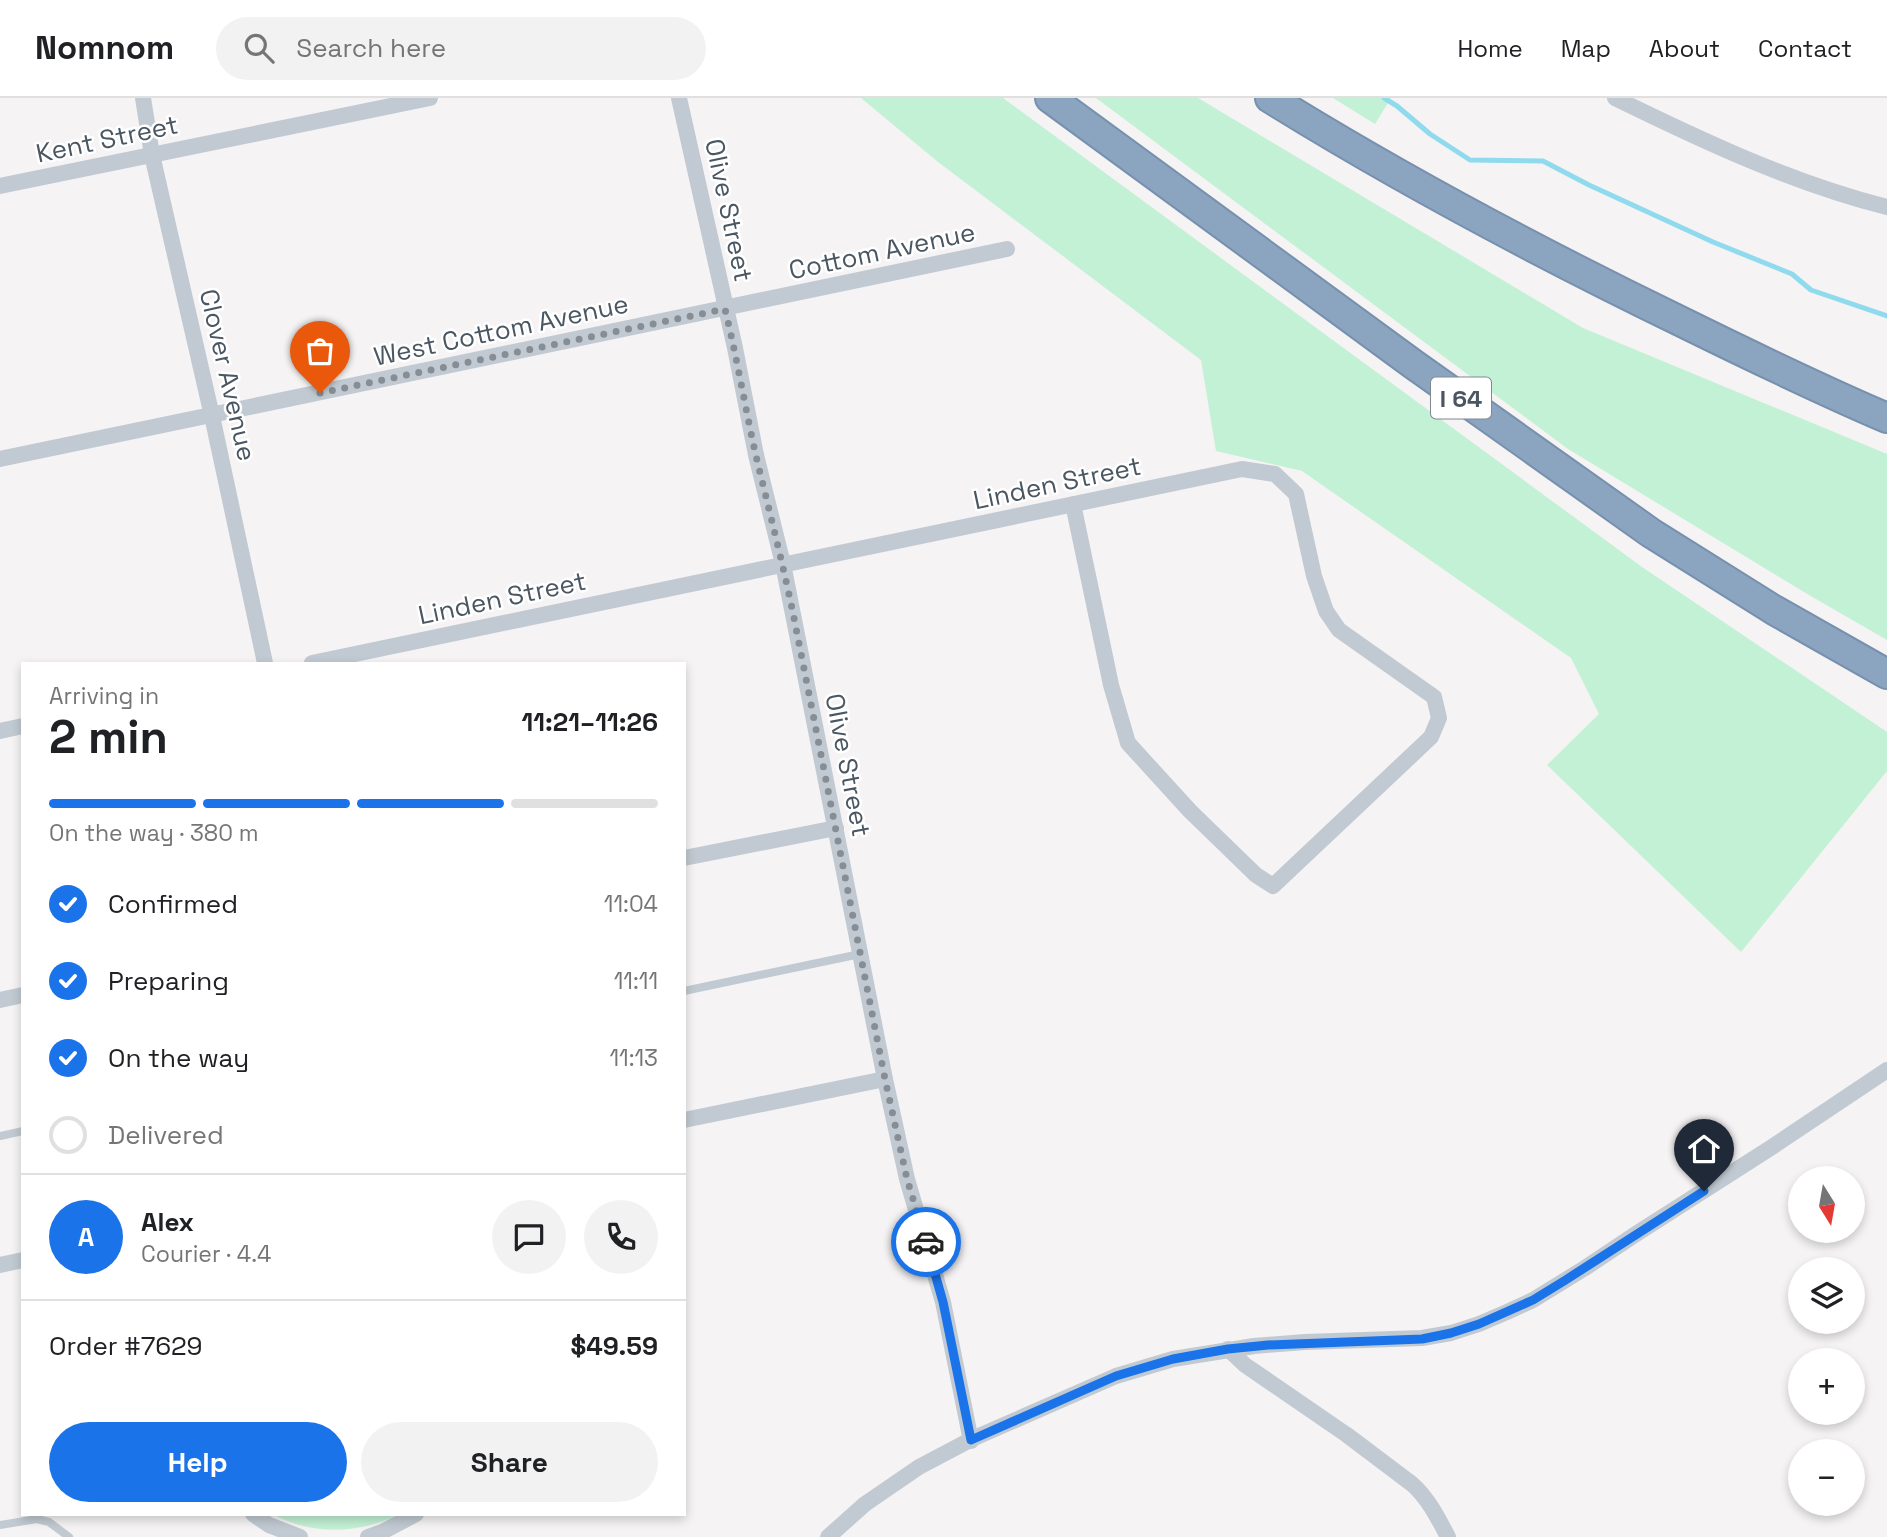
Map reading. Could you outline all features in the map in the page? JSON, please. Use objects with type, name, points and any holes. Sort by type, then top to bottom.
[{"type":"highway","name":"I 64","points":[[1051,98],[1433,379],[1651,533],[1773,610],[1887,674]]},
{"type":"highway","points":[[1270,98],[1359,151],[1578,271],[1802,381],[1887,418]]},
{"type":"street","name":"Clover Avenue","points":[[143,98],[152,155],[212,415],[265,662]]},
{"type":"street","name":"Kent Street","points":[[0,186],[430,98]]},
{"type":"street","name":"Olive Street","points":[[679,98],[756,455],[783,564],[885,1079],[907,1179],[943,1302],[971,1440]]},
{"type":"street","points":[[1615,98],[1743,158],[1823,188],[1887,207]]},
{"type":"street","name":"Cottom Avenue","points":[[725,309],[1007,249]]},
{"type":"street","name":"West Cottom Avenue","points":[[0,459],[725,309]]},
{"type":"street","name":"Linden Street","points":[[317,662],[783,564],[1242,470],[1275,474],[1296,495],[1314,576],[1326,611],[1339,630],[1434,697],[1439,718],[1430,737],[1273,886],[1256,875],[1190,811],[1128,743],[1111,685],[1073,505]]},
{"type":"street","points":[[0,731],[21,726]]},
{"type":"street","points":[[686,858],[836,828]]},
{"type":"street","points":[[0,1000],[21,995]]},
{"type":"street","points":[[828,1537],[865,1504],[919,1467],[971,1440],[1116,1376],[1173,1359],[1228,1349],[1305,1342],[1422,1339],[1451,1333],[1497,1316],[1533,1300],[1586,1268],[1887,1070]]},
{"type":"street","points":[[686,1119],[885,1079]]},
{"type":"street","points":[[0,1265],[21,1260]]},
{"type":"street","points":[[1228,1349],[1245,1365],[1412,1484],[1432,1508],[1448,1537]]},
{"type":"street","points":[[256,1516],[297,1537]]},
{"type":"street","points":[[369,1537],[413,1516]]},
{"type":"lane","points":[[686,992],[860,954]]},
{"type":"lane","points":[[0,1136],[21,1131]]},
{"type":"lane","points":[[0,1525],[37,1519],[50,1522],[69,1537]]},
{"type":"green space","points":[[861,98],[1003,98],[1642,567],[1887,732],[1887,771],[1741,952],[1547,765],[1599,714],[1571,658],[1302,471],[1216,451],[1201,360],[938,162]]},
{"type":"green space","points":[[1096,98],[1198,98],[1583,328],[1887,454],[1887,640],[1568,449]]},
{"type":"green space","points":[[1333,98],[1391,98],[1375,124]]},
{"type":"green space","points":[[277,1516],[395,1516],[369,1526],[336,1530],[303,1526]]},
{"type":"waterway","points":[[1384,98],[1430,134],[1470,160],[1543,161],[1713,242],[1792,274],[1811,290],[1887,316]]},
{"type":"way so far","points":[[320,393],[725,309],[756,455],[783,564],[885,1079],[907,1179],[926,1242]]},
{"type":"route","points":[[926,1242],[943,1302],[971,1440],[1086,1388],[1173,1359],[1228,1349],[1305,1342],[1422,1339],[1479,1324],[1533,1300],[1704,1191]]}]
